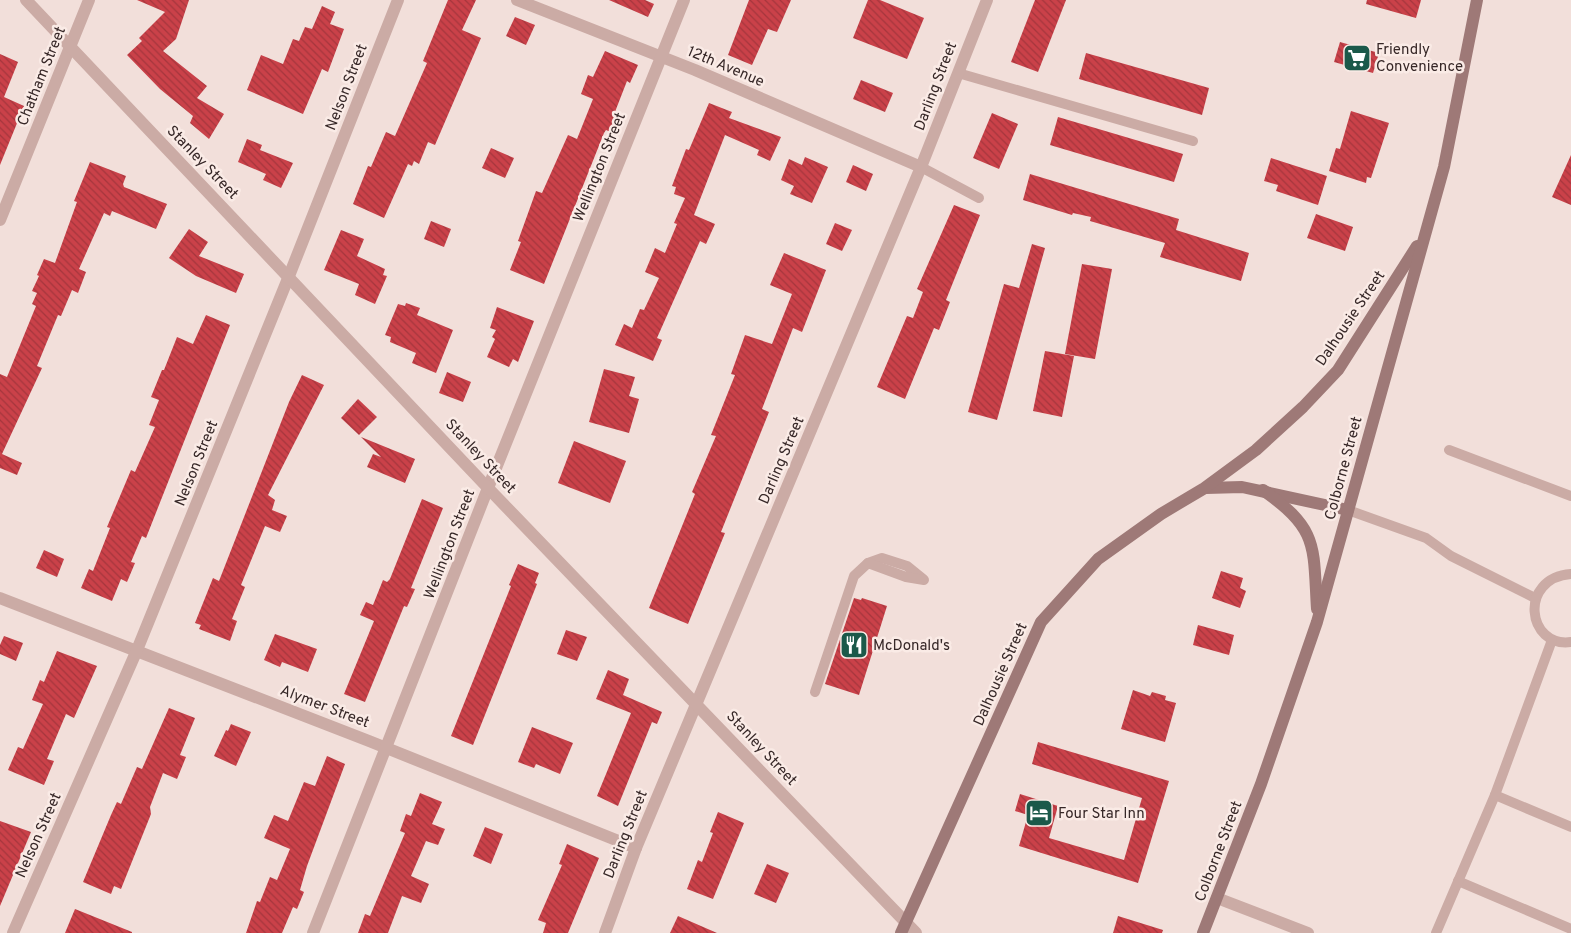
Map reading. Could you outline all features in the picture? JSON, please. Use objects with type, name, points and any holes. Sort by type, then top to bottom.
[{"type":"main road","name":"Colborne Street","points":[[1203,933],[1261,784],[1317,622],[1444,167],[1477,0]]},
{"type":"main road","name":"Dalhousie Street","points":[[903,928],[1041,622],[1098,559],[1162,514],[1203,489],[1256,450],[1303,407],[1338,370],[1424,236]]},
{"type":"main road","name":"Dalhousie Street","points":[[1203,489],[1230,486],[1263,490],[1348,510]]},
{"type":"main road","points":[[1263,490],[1300,520],[1309,535],[1314,552],[1317,622]]},
{"type":"street","name":"Stanley Street","points":[[26,0],[488,488],[697,703],[903,928],[916,933]]},
{"type":"street","name":"Chatham Street","points":[[0,220],[89,0]]},
{"type":"street","name":"Nelson Street","points":[[13,933],[137,650],[289,276],[398,0]]},
{"type":"street","name":"12th Avenue","points":[[517,0],[660,56],[921,167]]},
{"type":"street","name":"Wellington Street","points":[[313,933],[387,749],[488,488],[684,0]]},
{"type":"street","name":"Darling Street","points":[[605,933],[636,848],[921,167],[987,0]]},
{"type":"street","name":"Alymer Street","points":[[0,598],[137,650],[636,848]]},
{"type":"street","points":[[1217,898],[1308,933]]},
{"type":"lane","points":[[958,74],[1194,141]]},
{"type":"lane","points":[[921,167],[979,198]]},
{"type":"lane","points":[[1449,450],[1571,496]]},
{"type":"lane","points":[[1348,510],[1426,538],[1451,556],[1534,598]]},
{"type":"lane","points":[[815,692],[854,576],[868,564],[906,577],[924,580]]},
{"type":"lane","points":[[1571,574],[1544,584],[1534,598],[1534,616],[1540,629],[1552,640],[1562,643],[1571,642]]},
{"type":"lane","points":[[1436,933],[1495,795],[1552,640]]},
{"type":"lane","points":[[1495,795],[1571,827]]},
{"type":"lane","points":[[1458,882],[1571,929]]},
{"type":"building","points":[[137,0],[189,0],[176,39],[163,51],[207,86],[197,98],[224,114],[209,139],[190,123],[193,116],[160,89],[127,55],[142,41],[139,38],[165,12]]},
{"type":"building","points":[[448,0],[476,0],[462,30],[481,38],[435,145],[428,142],[419,164],[414,161],[412,166],[408,164],[384,218],[353,204],[368,166],[371,167],[386,132],[395,136],[427,63],[423,61]]},
{"type":"building","points":[[609,0],[645,0],[654,4],[648,17]]},
{"type":"building","points":[[749,0],[791,0],[777,32],[768,29],[752,65],[728,55]]},
{"type":"building","points":[[868,0],[880,0],[924,18],[907,59],[853,38]]},
{"type":"building","points":[[1035,0],[1066,0],[1038,72],[1011,62]]},
{"type":"building","points":[[1367,0],[1421,0],[1416,18],[1366,4]]},
{"type":"building","points":[[322,6],[335,12],[330,24],[344,29],[328,72],[322,69],[303,114],[247,90],[261,55],[283,64],[293,39],[299,41],[305,27],[312,29]]},
{"type":"building","points":[[515,17],[535,25],[526,45],[506,36]]},
{"type":"building","name":"Friendly Convenience","points":[[1340,42],[1379,53],[1373,73],[1334,62]]},
{"type":"building","points":[[605,51],[638,65],[630,83],[627,81],[613,117],[618,119],[613,133],[606,130],[604,133],[544,284],[510,270],[521,242],[518,241],[536,191],[542,193],[568,135],[577,139],[593,99],[581,94],[588,75],[593,77]]},
{"type":"building","points":[[1086,53],[1209,88],[1202,115],[1079,79]]},
{"type":"building","points":[[0,54],[18,62],[4,97],[24,106],[0,165]]},
{"type":"building","points":[[861,80],[893,93],[885,112],[853,99]]},
{"type":"building","points":[[709,103],[732,112],[729,118],[781,137],[770,161],[757,155],[759,150],[725,135],[694,215],[715,224],[706,244],[700,241],[657,338],[662,340],[653,361],[615,345],[624,324],[632,328],[640,309],[644,310],[659,278],[645,272],[655,248],[665,253],[677,224],[674,223],[685,198],[674,194],[676,187],[672,186],[686,149],[689,150]]},
{"type":"building","points":[[1351,111],[1389,123],[1371,178],[1367,177],[1366,183],[1329,171],[1336,148],[1340,149]]},
{"type":"building","points":[[992,113],[1018,124],[999,169],[973,158]]},
{"type":"building","points":[[1058,117],[1183,154],[1174,182],[1050,145]]},
{"type":"building","points":[[247,139],[262,145],[260,150],[293,163],[281,188],[263,180],[266,174],[238,162]]},
{"type":"building","points":[[491,148],[514,158],[505,178],[482,168]]},
{"type":"building","points":[[1571,155],[1571,205],[1552,197]]},
{"type":"building","points":[[805,157],[828,167],[812,203],[790,194],[794,186],[781,180],[789,159],[802,165]]},
{"type":"building","points":[[1271,158],[1327,176],[1318,205],[1276,191],[1278,185],[1264,181]]},
{"type":"building","points":[[90,162],[126,176],[123,184],[124,187],[167,204],[156,229],[112,211],[110,216],[104,213],[79,269],[86,272],[78,293],[72,290],[61,316],[58,315],[37,366],[42,368],[2,454],[22,463],[17,475],[0,468],[0,374],[7,377],[36,306],[32,304],[37,293],[32,291],[39,276],[37,275],[44,259],[55,263],[77,202],[74,201]]},
{"type":"building","points":[[853,165],[873,174],[866,191],[846,182]]},
{"type":"building","points":[[1030,174],[1179,219],[1176,230],[1249,253],[1241,281],[1160,257],[1165,243],[1090,221],[1091,217],[1073,213],[1072,215],[1023,200]]},
{"type":"building","points":[[954,205],[980,215],[946,300],[950,302],[939,330],[934,328],[905,399],[877,387],[907,316],[913,318],[923,292],[917,289]]},
{"type":"building","points":[[1316,214],[1353,227],[1345,251],[1307,238]]},
{"type":"building","points":[[431,221],[451,229],[444,247],[424,239]]},
{"type":"building","points":[[835,223],[852,230],[842,251],[826,244]]},
{"type":"building","points":[[189,229],[208,242],[199,256],[244,274],[236,293],[196,276],[169,258]]},
{"type":"building","points":[[341,230],[364,239],[357,256],[385,269],[383,275],[387,276],[375,304],[355,295],[359,284],[324,270]]},
{"type":"building","points":[[1032,244],[1045,248],[997,420],[968,412],[1004,284],[1019,288]]},
{"type":"building","points":[[784,253],[826,270],[802,332],[793,328],[762,409],[769,412],[721,532],[725,533],[688,624],[649,608],[695,494],[692,492],[716,436],[711,435],[735,375],[731,374],[745,335],[772,344],[792,294],[770,285]]},
{"type":"building","points":[[1082,264],[1112,269],[1095,359],[1065,354]]},
{"type":"building","points":[[406,303],[420,308],[417,315],[453,330],[436,373],[412,363],[416,353],[390,342],[391,337],[385,335],[398,304],[405,306]]},
{"type":"building","points":[[497,307],[534,321],[518,362],[513,359],[509,367],[487,357],[495,339],[492,337],[496,330],[490,328]]},
{"type":"building","points":[[206,315],[230,325],[146,538],[142,536],[131,562],[135,563],[127,582],[121,579],[112,601],[81,588],[89,569],[93,571],[110,528],[107,527],[131,470],[135,472],[155,427],[149,425],[159,400],[151,397],[177,337],[193,344]]},
{"type":"building","points":[[1045,351],[1074,356],[1062,417],[1033,411]]},
{"type":"building","points":[[604,369],[635,377],[629,396],[639,399],[629,433],[589,422]]},
{"type":"building","points":[[447,372],[471,382],[463,402],[439,393]]},
{"type":"building","points":[[302,375],[324,385],[268,495],[275,500],[272,510],[287,516],[280,532],[265,526],[241,585],[245,587],[232,619],[237,621],[230,641],[199,629],[201,625],[195,623],[213,578],[219,581],[289,402]]},
{"type":"building","points":[[358,399],[377,417],[359,435],[341,418]]},
{"type":"building","points":[[361,437],[415,459],[405,483],[367,467],[373,454],[381,457]]},
{"type":"building","points":[[574,441],[626,461],[610,503],[558,483]]},
{"type":"building","points":[[422,499],[443,508],[411,588],[415,589],[407,607],[404,606],[365,702],[344,694],[374,621],[360,615],[366,602],[373,605],[383,580],[387,582],[390,579]]},
{"type":"building","points":[[44,550],[64,559],[57,577],[36,568]]},
{"type":"building","points":[[518,564],[539,573],[535,583],[537,584],[473,745],[451,736]]},
{"type":"building","points":[[1221,571],[1243,578],[1240,588],[1246,591],[1240,608],[1212,598]]},
{"type":"building","name":"McDonald's","points":[[854,598],[861,600],[862,598],[887,606],[859,695],[825,684]]},
{"type":"building","points":[[1198,625],[1234,635],[1229,655],[1193,645]]},
{"type":"building","points":[[566,630],[587,637],[577,661],[557,654]]},
{"type":"building","points":[[275,634],[317,649],[308,672],[282,662],[280,667],[264,660]]},
{"type":"building","points":[[4,636],[23,643],[16,661],[0,654],[0,645]]},
{"type":"building","points":[[57,651],[97,666],[74,718],[66,714],[47,759],[54,761],[44,785],[8,770],[18,747],[23,749],[43,704],[32,700],[40,680],[44,682]]},
{"type":"building","points":[[608,670],[629,679],[623,695],[662,712],[657,724],[652,722],[618,806],[597,796],[631,713],[596,699]]},
{"type":"building","points":[[1133,690],[1150,696],[1152,692],[1166,696],[1165,700],[1176,703],[1165,742],[1121,729]]},
{"type":"building","points":[[169,708],[195,718],[180,755],[186,757],[177,779],[163,773],[150,807],[151,814],[121,889],[114,886],[111,894],[83,882],[117,802],[121,804],[137,767],[142,769]]},
{"type":"building","points":[[231,724],[251,732],[236,766],[214,756],[226,730],[228,731]]},
{"type":"building","points":[[532,727],[573,743],[560,774],[536,764],[534,768],[518,762]]},
{"type":"building","name":"Four Star Inn","points":[[1038,742],[1169,781],[1138,883],[1019,846],[1028,815],[1015,811],[1020,794],[1058,806],[1049,838],[1124,860],[1142,798],[1032,764]]},
{"type":"building","points":[[327,756],[345,764],[307,866],[300,890],[304,892],[297,909],[293,907],[282,933],[246,933],[257,901],[260,902],[270,877],[277,880],[290,849],[264,838],[274,815],[288,821],[304,782],[315,786]]},
{"type":"building","points":[[420,793],[442,802],[432,824],[445,829],[438,845],[426,841],[411,876],[429,884],[421,903],[402,896],[388,933],[358,933],[365,914],[370,916],[405,833],[400,831],[406,814],[411,816]]},
{"type":"building","points":[[718,812],[744,823],[713,899],[687,889],[698,860],[702,862],[713,833],[710,832]]},
{"type":"building","points":[[0,821],[31,832],[0,906]]},
{"type":"building","points":[[485,827],[503,834],[491,864],[473,856]]},
{"type":"building","points":[[567,844],[599,858],[568,933],[543,933],[546,923],[538,920],[562,865],[559,864]]},
{"type":"building","points":[[767,864],[789,873],[776,903],[754,894]]},
{"type":"building","points":[[75,909],[132,932],[132,933],[65,933]]},
{"type":"building","points":[[678,916],[717,933],[670,933]]},
{"type":"building","points":[[1118,916],[1163,930],[1162,933],[1113,933]]},
{"type":"place","name":"Friendly Convenience","points":[[1357,58]]},
{"type":"place","name":"McDonald's","points":[[854,645]]},
{"type":"place","name":"Four Star Inn","points":[[1039,813]]}]
